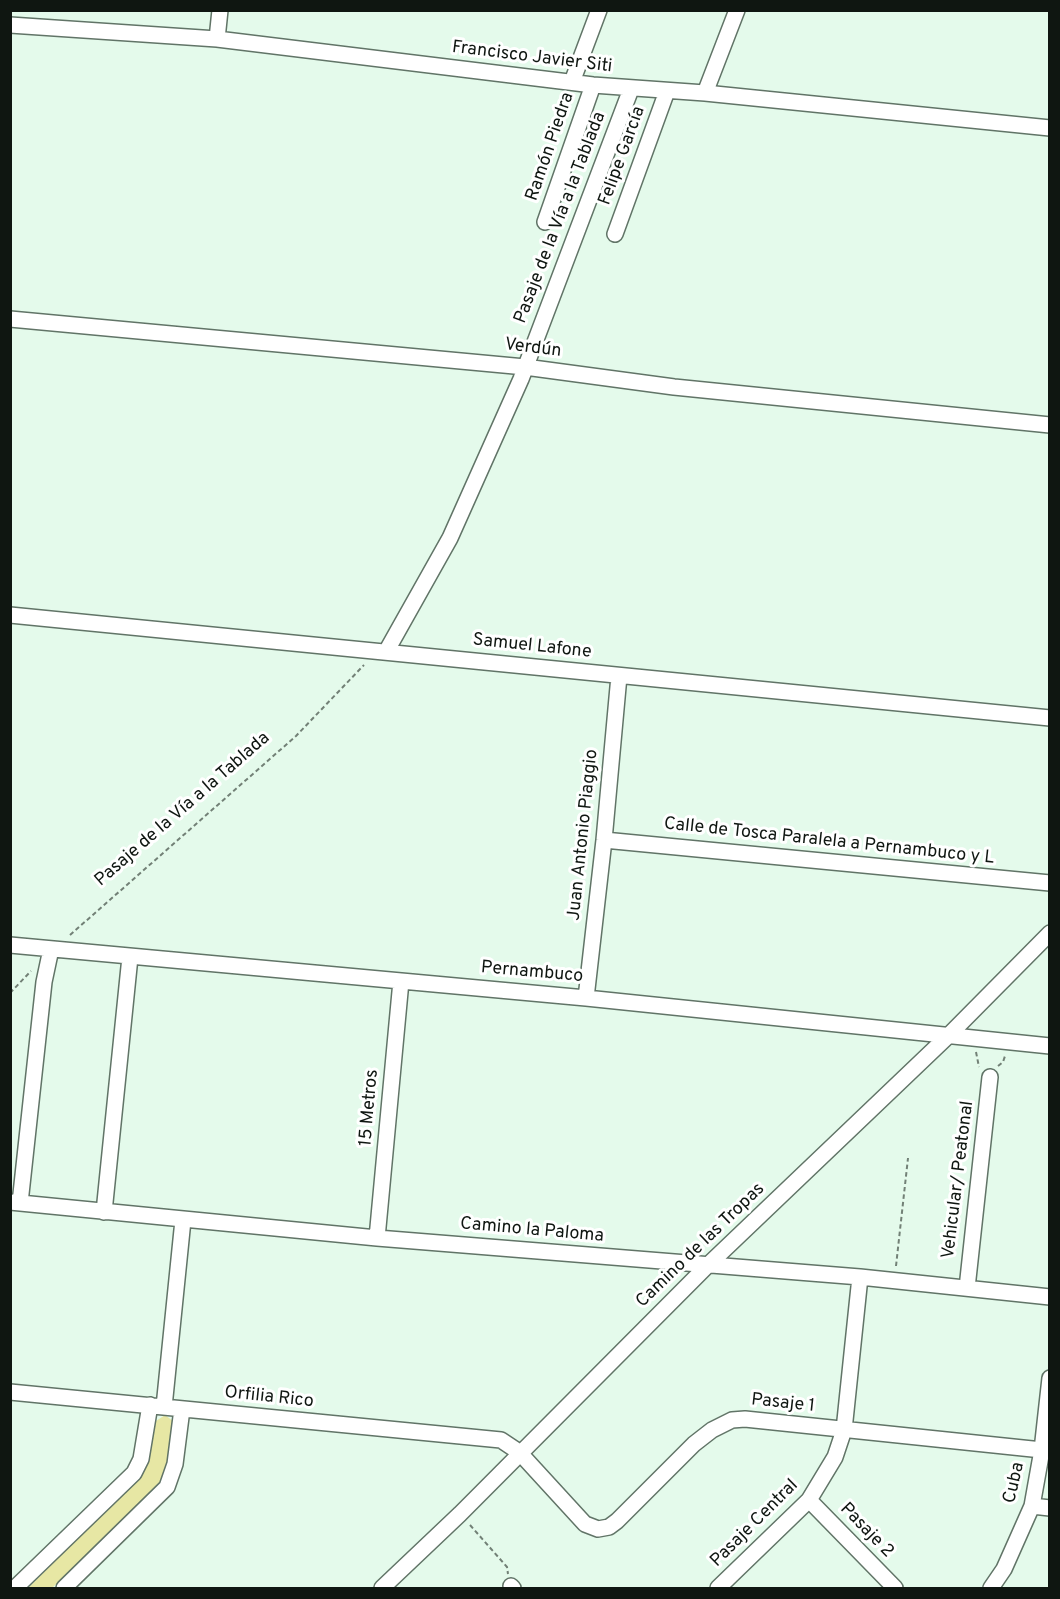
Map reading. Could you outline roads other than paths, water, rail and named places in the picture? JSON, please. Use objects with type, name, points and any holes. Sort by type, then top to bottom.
[{"type":"street","points":[[217,39],[220,10]]},
{"type":"street","name":"Ramón Piedra","points":[[572,82],[599,10]]},
{"type":"street","points":[[705,93],[738,10]]},
{"type":"street","name":"Francisco Javier Siti","points":[[10,24],[217,39],[593,85],[705,93],[1050,128]]},
{"type":"street","name":"Ramón Piedra","points":[[545,222],[593,85]]},
{"type":"street","name":"Pasaje de la Vía a la Tablada","points":[[382,651],[450,538],[525,367],[631,89]]},
{"type":"street","name":"Felipe García","points":[[615,234],[667,91]]},
{"type":"street","name":"Verdún","points":[[10,319],[525,367],[674,387],[1050,425]]},
{"type":"street","name":"Samuel Lafone","points":[[10,615],[1050,718]]},
{"type":"street","name":"Juan Antonio Piaggio","points":[[586,998],[619,676]]},
{"type":"street","name":"Calle de Tosca Paralela a Pernambuco y L","points":[[604,840],[1050,883]]},
{"type":"street","name":"Camino de las Tropas","points":[[382,1588],[460,1514],[519,1452],[707,1266],[948,1036],[1050,933]]},
{"type":"street","name":"Pernambuco","points":[[10,945],[586,998],[1050,1046]]},
{"type":"street","points":[[15,1203],[44,982],[51,949]]},
{"type":"street","points":[[104,1212],[130,957]]},
{"type":"street","name":"15 Metros","points":[[377,1238],[401,981]]},
{"type":"street","name":"Vehicular/ Peatonal","points":[[967,1288],[990,1077]]},
{"type":"street","name":"Camino la Paloma","points":[[15,1203],[377,1238],[860,1278],[1050,1297]]},
{"type":"street","points":[[15,1588],[134,1473],[141,1459],[157,1406],[183,1220]]},
{"type":"street","name":"Pasaje Central","points":[[718,1588],[809,1500],[835,1457],[844,1430],[860,1278]]},
{"type":"street","name":"Cuba","points":[[991,1588],[1004,1569],[1032,1506],[1042,1450],[1050,1378]]},
{"type":"street","name":"Orfilia Rico","points":[[10,1392],[501,1440],[519,1452]]},
{"type":"street","points":[[64,1588],[166,1487],[175,1464],[182,1409]]},
{"type":"street","name":"Pasaje 1","points":[[519,1452],[585,1524],[598,1529],[609,1527],[617,1521],[694,1444],[719,1426],[732,1420],[746,1419],[1042,1450]]},
{"type":"street","name":"Pasaje 2","points":[[809,1500],[895,1588]]},
{"type":"street","points":[[1032,1506],[1050,1508]]}]
